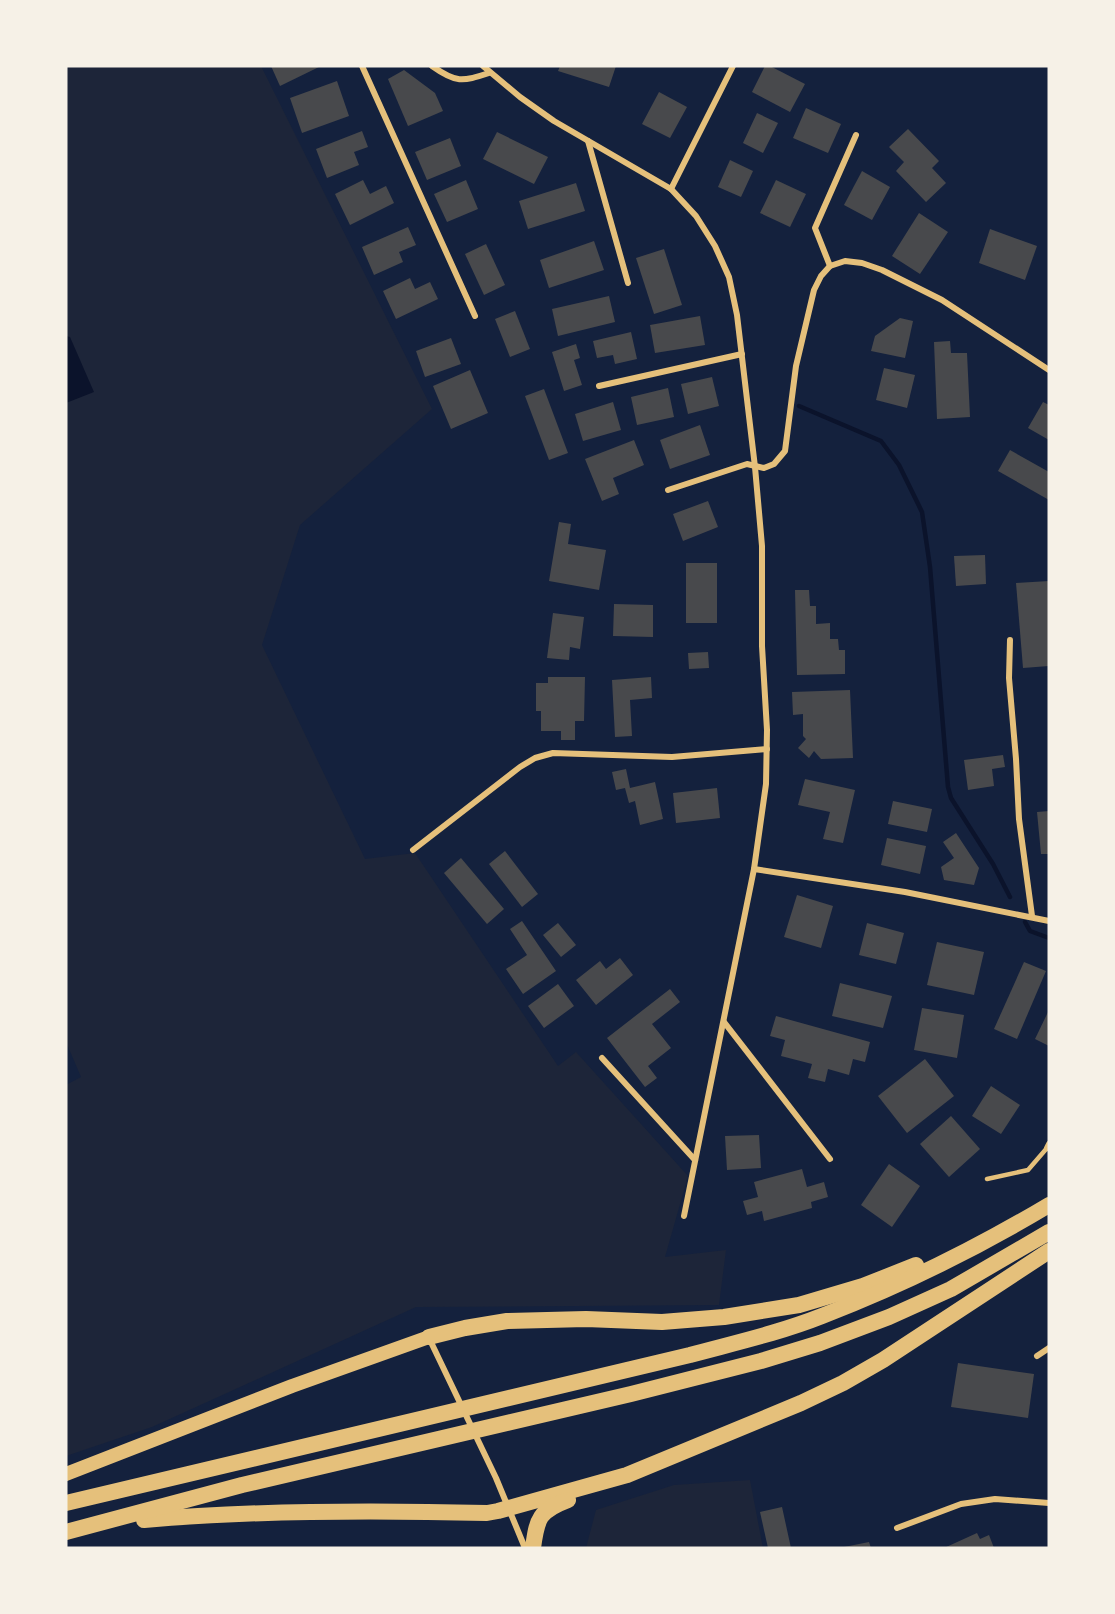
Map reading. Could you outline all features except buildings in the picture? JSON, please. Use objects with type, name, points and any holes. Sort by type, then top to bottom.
[{"type":"highway","points":[[66,1503],[351,1433],[690,1355],[757,1337],[821,1317],[906,1281],[1049,1205]]},
{"type":"highway","points":[[429,1337],[507,1321],[586,1319],[662,1322],[724,1317],[799,1305],[863,1286],[1003,1231]]},
{"type":"highway","points":[[66,1532],[277,1477],[739,1366],[820,1343],[889,1317],[951,1289],[1049,1232]]},
{"type":"highway","points":[[533,1548],[538,1521],[550,1507],[801,1403],[843,1383],[912,1341],[1049,1251]]},
{"type":"highway","points":[[104,1523],[315,1510],[487,1513],[627,1475]]},
{"type":"main road","points":[[66,1474],[292,1386],[429,1337]]},
{"type":"street","points":[[362,66],[475,316]]},
{"type":"street","points":[[432,66],[457,81],[489,73]]},
{"type":"street","points":[[483,66],[489,73],[554,121],[630,163],[671,189],[696,216],[715,246],[729,277],[737,315],[762,546],[766,784],[754,869],[684,1215]]},
{"type":"street","points":[[671,189],[733,66]]},
{"type":"street","points":[[830,266],[815,228],[856,135]]},
{"type":"street","points":[[588,141],[627,283]]},
{"type":"street","points":[[668,490],[747,464],[764,468],[774,464],[785,451],[796,366],[814,290],[821,276],[830,266],[845,261],[862,263],[899,278],[942,300],[1049,370]]},
{"type":"street","points":[[599,386],[742,354]]},
{"type":"street","points":[[1010,640],[1009,678],[1019,819],[1032,916]]},
{"type":"street","points":[[413,850],[520,767],[535,758],[553,753],[672,757],[767,749]]},
{"type":"street","points":[[754,869],[905,892],[1049,921]]},
{"type":"street","points":[[724,1022],[830,1159]]},
{"type":"street","points":[[602,1058],[695,1160]]},
{"type":"street","points":[[429,1337],[496,1478],[525,1548]]},
{"type":"street","points":[[1037,1356],[1049,1348]]},
{"type":"street","points":[[897,1528],[961,1504],[995,1499],[1049,1503]]},
{"type":"lane","points":[[987,1179],[1028,1170],[1048,1146]]},
{"type":"shaded area","points":[[66,66],[261,66],[432,409],[300,525],[262,645],[365,859],[415,853],[558,1066],[576,1052],[688,1176],[665,1257],[726,1250],[719,1305],[416,1307],[152,1427],[66,1456],[66,1085],[81,1077],[66,1042]]},
{"type":"shaded area","points":[[66,336],[70,337],[94,392],[66,403]]},
{"type":"shaded area","points":[[750,1480],[763,1548],[586,1548],[596,1510],[674,1485]]},
{"type":"waterway","points":[[799,406],[881,441],[899,465],[922,512],[930,567],[948,787],[951,798],[993,864],[1010,897]]},
{"type":"waterway","points":[[1025,922],[1030,931],[1049,938]]}]
